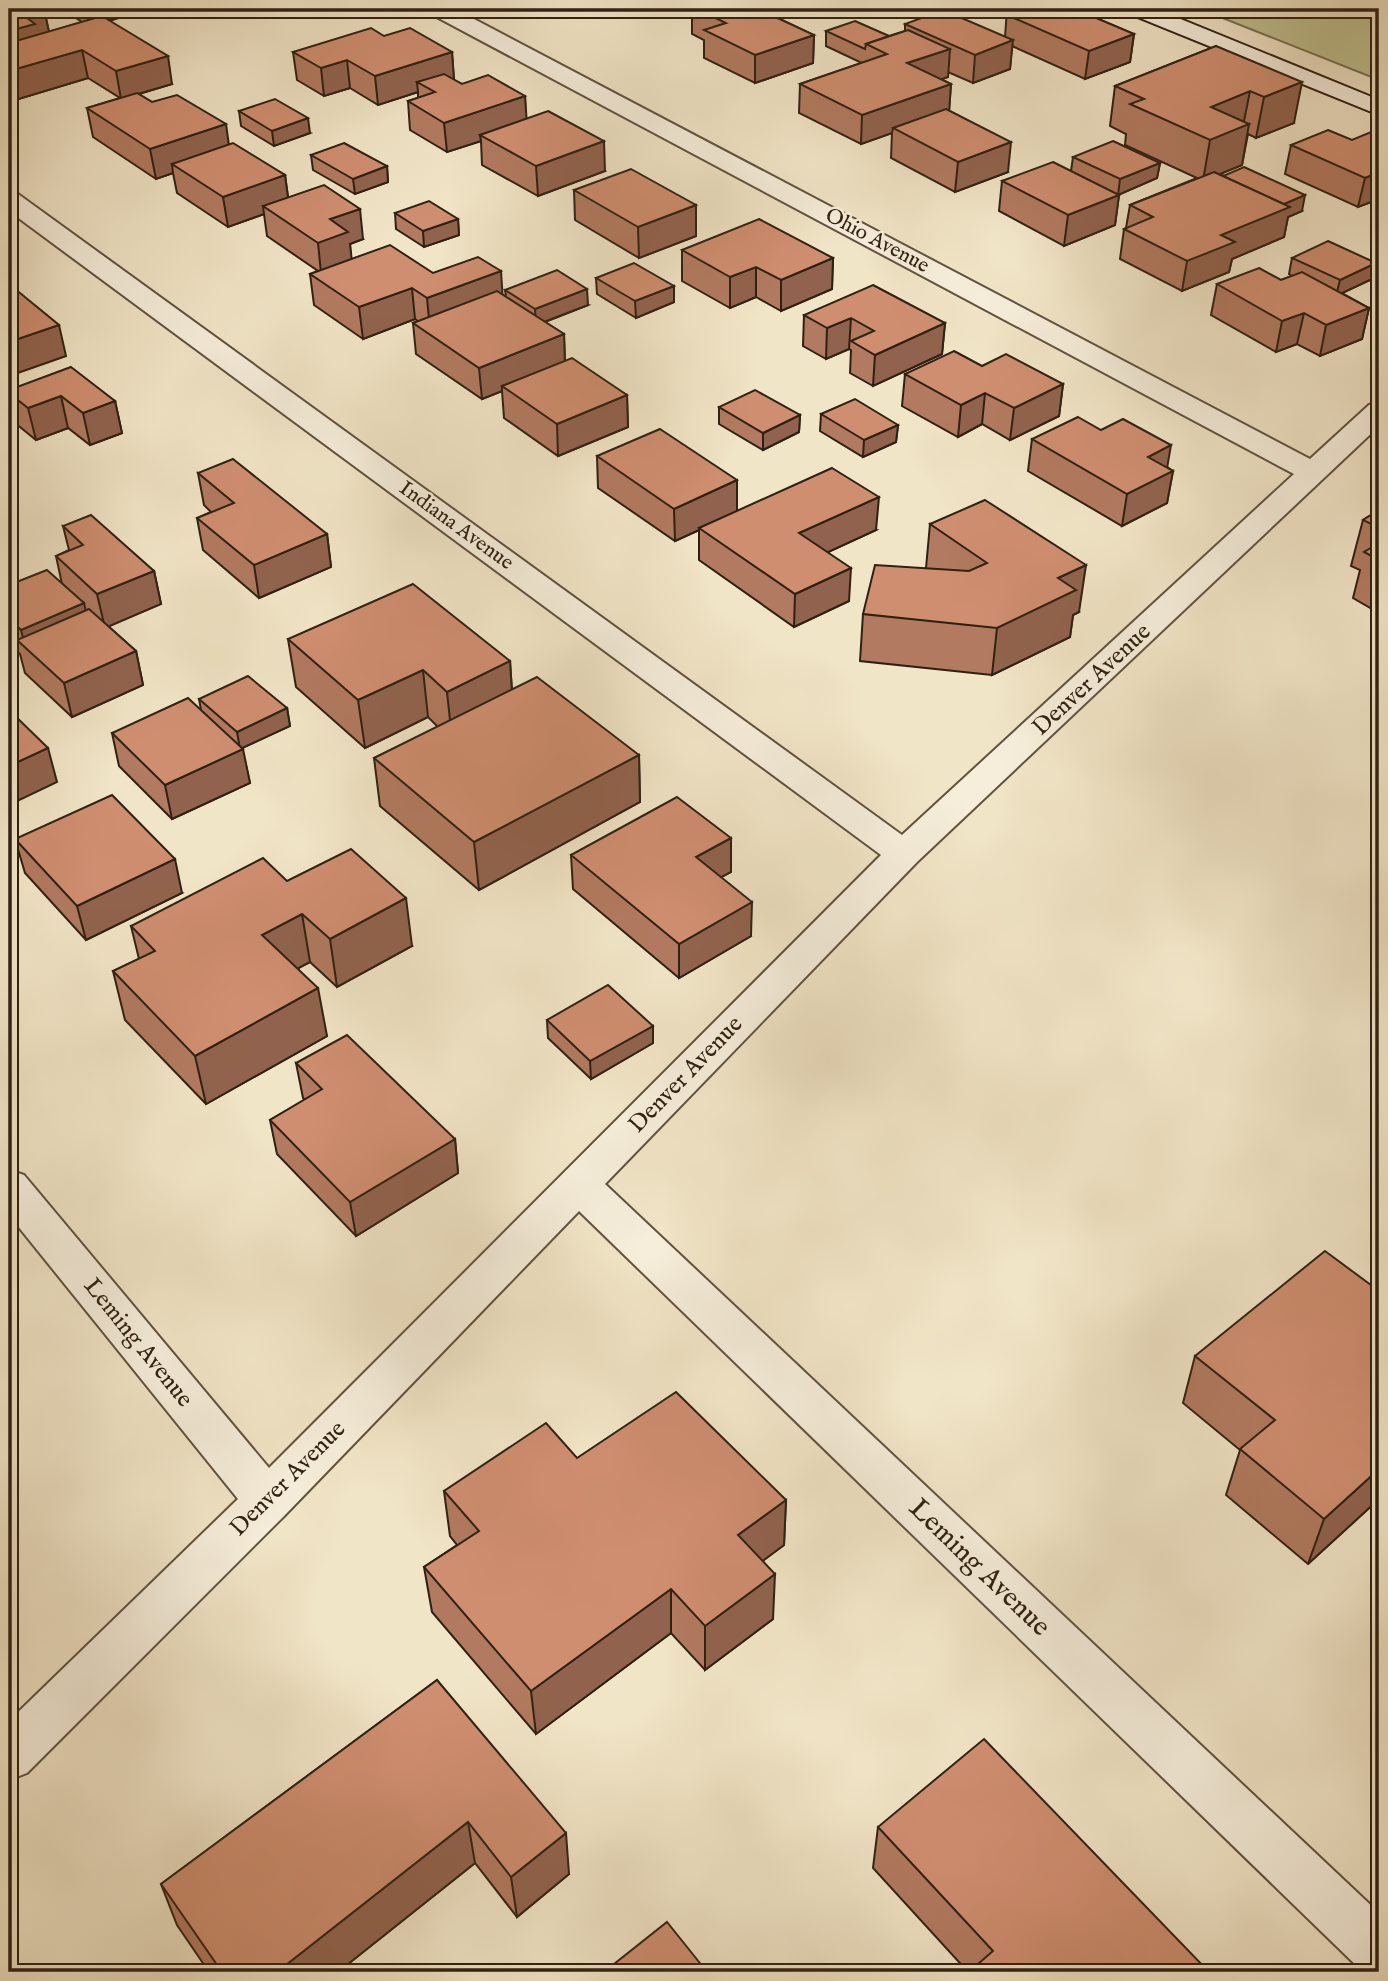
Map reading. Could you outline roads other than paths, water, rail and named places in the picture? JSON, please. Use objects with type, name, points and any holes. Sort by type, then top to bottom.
[{"type":"street","name":"Ohio Avenue","points":[[439,9],[1315,473]]},
{"type":"street","points":[[1138,9],[1379,108]]},
{"type":"street","name":"Indiana Avenue","points":[[9,200],[904,854]]},
{"type":"street","name":"Denver Avenue","points":[[9,1756],[268,1501],[904,854],[1379,411]]},
{"type":"street","name":"Leming Avenue","points":[[579,1185],[1379,1950]]},
{"type":"street","name":"Leming Avenue","points":[[9,1186],[268,1501]]}]
